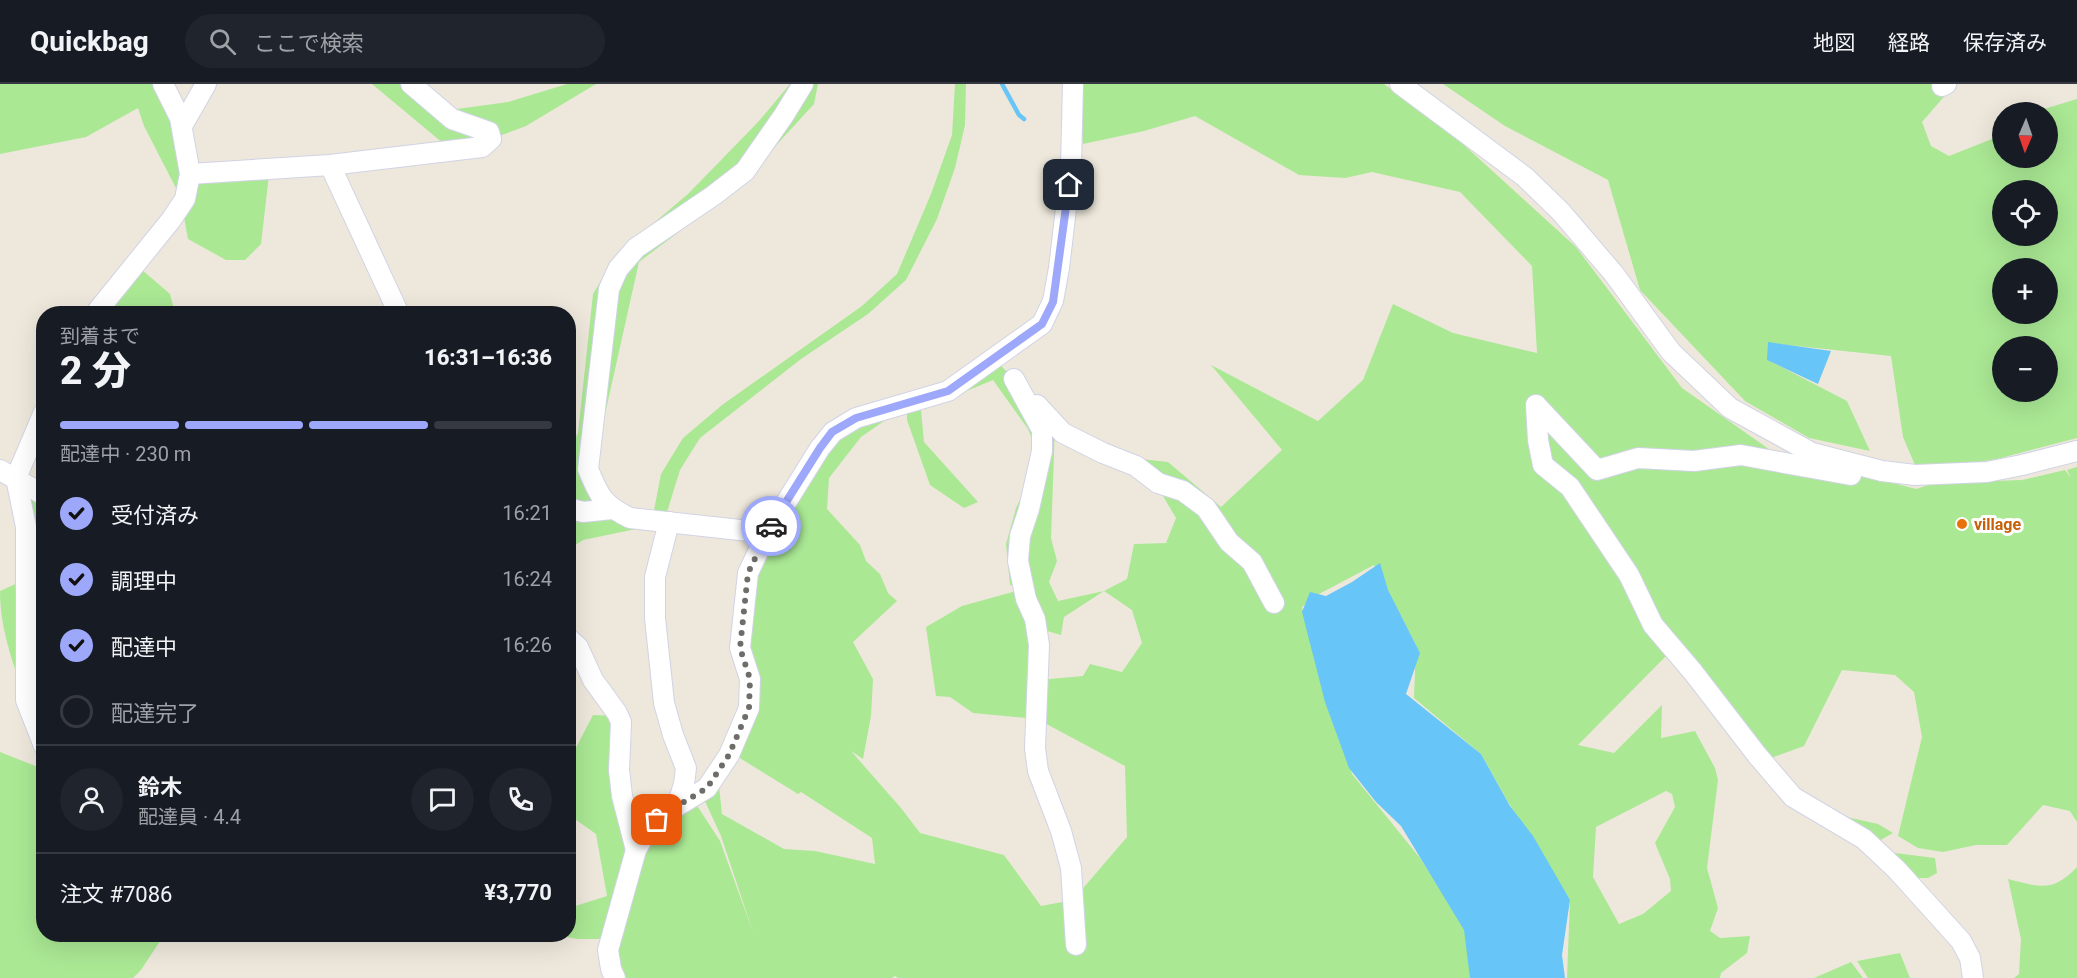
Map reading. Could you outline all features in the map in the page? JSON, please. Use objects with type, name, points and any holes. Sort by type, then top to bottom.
[{"type":"street","points":[[101,306],[171,220],[185,199],[190,174],[182,126],[163,84]]},
{"type":"street","points":[[182,126],[206,84]]},
{"type":"street","points":[[190,174],[330,165],[482,147],[491,139],[489,132],[452,119],[411,84]]},
{"type":"street","points":[[767,533],[630,518],[612,509],[598,494],[588,470],[609,289],[618,269],[636,248],[745,171],[803,84]]},
{"type":"street","points":[[615,978],[608,950],[636,850],[649,827],[664,814],[707,788],[729,755],[749,708],[750,679],[740,646],[748,573],[767,533],[820,448],[832,432],[856,418],[948,391],[1042,324],[1053,302],[1071,166],[1073,84]]},
{"type":"street","points":[[1400,84],[1525,177],[1589,242],[1671,352],[1730,408],[1812,453],[1882,471],[1915,475],[1987,472],[2077,451]]},
{"type":"street","points":[[330,165],[395,306]]},
{"type":"street","points":[[994,358],[1063,433],[1136,466],[1158,483],[1183,491],[1206,507],[1229,542],[1252,562],[1274,603]]},
{"type":"street","points":[[1014,379],[1042,430],[1042,451],[1029,509],[1020,536],[1018,561],[1026,599],[1035,619],[1039,645],[1035,748],[1038,771],[1061,831],[1071,868],[1076,945]]},
{"type":"street","points":[[1882,471],[1869,478],[1741,455],[1694,461],[1638,459],[1597,470],[1536,405],[1538,440],[1543,465],[1570,487],[1629,575],[1653,625],[1694,672],[1792,797],[1864,839],[1904,878],[1960,941],[1970,958],[1973,978]]},
{"type":"street","points":[[36,426],[8,474],[26,527],[26,700],[36,726]]},
{"type":"street","points":[[8,474],[36,490]]},
{"type":"street","points":[[576,510],[583,512],[612,509]]},
{"type":"street","points":[[669,522],[655,577],[655,618],[664,703],[686,768],[677,806]]},
{"type":"street","points":[[576,645],[593,680],[621,722],[619,770],[621,796],[636,850]]},
{"type":"green space","points":[[0,84],[161,84],[189,180],[269,175],[261,244],[245,260],[226,260],[188,239],[180,196],[144,126],[138,108],[86,137],[0,154]]},
{"type":"green space","points":[[372,84],[410,84],[435,112],[508,102],[567,84],[596,84],[526,126],[472,146],[444,144]]},
{"type":"green space","points":[[790,84],[818,84],[814,104],[737,188],[639,262],[591,477],[641,528],[583,540],[576,544],[576,437],[593,294],[617,254],[688,194],[759,121]]},
{"type":"green space","points":[[955,84],[966,84],[965,125],[955,168],[937,219],[906,280],[868,314],[801,359],[700,438],[680,470],[667,512],[654,510],[661,474],[683,438],[722,405],[862,306],[897,274],[931,194],[952,135]]},
{"type":"green space","points":[[1077,84],[1384,84],[1454,136],[1576,247],[1682,388],[1773,452],[1916,489],[1935,483],[2022,480],[2065,470],[2071,478],[2067,470],[2077,467],[2077,822],[2070,811],[2043,805],[2007,845],[1976,845],[1943,852],[1918,848],[1898,836],[1922,737],[1914,692],[1895,675],[1842,670],[1804,746],[1757,763],[1673,649],[1578,745],[1614,753],[1662,705],[1661,738],[1695,731],[1715,768],[1718,780],[1707,868],[1718,908],[1710,931],[1720,938],[1750,936],[1747,953],[1721,973],[1720,978],[1567,978],[1570,900],[1508,802],[1481,754],[1414,698],[1416,645],[1374,565],[1319,594],[1302,607],[1352,774],[1420,858],[1469,935],[1474,978],[898,978],[895,976],[892,978],[617,978],[613,947],[657,820],[696,804],[720,841],[753,932],[721,836],[704,799],[719,786],[722,814],[784,849],[815,851],[875,864],[872,838],[801,792],[798,794],[735,755],[751,709],[747,585],[827,444],[857,420],[897,412],[861,437],[829,478],[827,509],[860,545],[866,561],[880,574],[888,593],[897,601],[853,642],[873,679],[871,716],[863,759],[851,751],[920,833],[1004,855],[1041,906],[1073,900],[1127,837],[1125,766],[1037,719],[973,713],[950,697],[936,696],[926,627],[962,606],[1023,589],[1010,585],[1006,544],[1016,508],[1028,483],[1035,447],[1028,429],[993,380],[921,410],[924,442],[978,502],[964,508],[930,485],[907,420],[907,404],[997,361],[1055,425],[1051,538],[1057,561],[1049,582],[1058,601],[1104,591],[1127,579],[1134,544],[1166,543],[1176,518],[1141,459],[1168,462],[1221,507],[1282,450],[1211,365],[1318,421],[1363,380],[1393,304],[1453,333],[1537,353],[1532,266],[1460,192],[1372,172],[1345,178],[1299,175],[1195,116],[1144,131],[1083,144]],"holes":[[[1104,591],[1132,610],[1142,643],[1122,672],[1090,664],[1083,676],[1038,680],[1040,629],[1061,635],[1064,617]],[[1666,791],[1672,794],[1675,807],[1655,843],[1670,879],[1671,891],[1643,914],[1619,924],[1593,877],[1596,827]]]},
{"type":"green space","points":[[1443,84],[1955,84],[1922,122],[1931,146],[1949,156],[1992,139],[1992,168],[2058,168],[2058,105],[2077,99],[2077,438],[1997,459],[1960,465],[1915,465],[1903,437],[1891,356],[1768,343],[1768,360],[1847,401],[1870,451],[1809,438],[1745,401],[1640,290],[1608,180],[1505,126]]},
{"type":"green space","points":[[141,269],[170,294],[173,306],[115,306]]},
{"type":"green space","points":[[17,482],[36,492],[36,708],[30,710],[10,652],[3,622],[0,591],[22,581]]},
{"type":"green space","points":[[593,715],[618,716],[633,839],[605,939],[576,939],[576,906],[607,896],[596,834],[576,820],[576,748]]},
{"type":"green space","points":[[0,752],[36,766],[36,942],[159,942],[133,978],[0,978]]},
{"type":"green space","points":[[1833,814],[1878,824],[1893,833],[1879,841]]},
{"type":"green space","points":[[1887,852],[1935,858],[1937,873],[1928,878],[1912,878]]},
{"type":"green space","points":[[2077,867],[2077,978],[2014,978],[2019,974],[2021,939],[2008,879],[2045,886],[2060,881]]},
{"type":"green space","points":[[1900,953],[1910,978],[1868,978],[1857,961]]},
{"type":"green space","points":[[1851,962],[1863,978],[1814,978]]},
{"type":"water","points":[[1768,342],[1831,351],[1818,384],[1767,360]]},
{"type":"water","points":[[1380,563],[1388,590],[1420,653],[1406,694],[1481,754],[1510,806],[1533,836],[1570,900],[1562,955],[1565,978],[1470,978],[1464,930],[1401,826],[1376,802],[1349,768],[1325,702],[1302,612],[1310,592],[1326,596]]},
{"type":"waterway","points":[[1002,84],[1019,115],[1024,119]]},
{"type":"way so far","points":[[657,820],[707,788],[729,755],[749,708],[750,679],[740,648],[748,573],[771,526]]},
{"type":"place","name":"village","points":[[1962,524]]},
{"type":"route","points":[[771,526],[832,432],[856,418],[948,391],[1042,324],[1053,302],[1069,185]]}]
